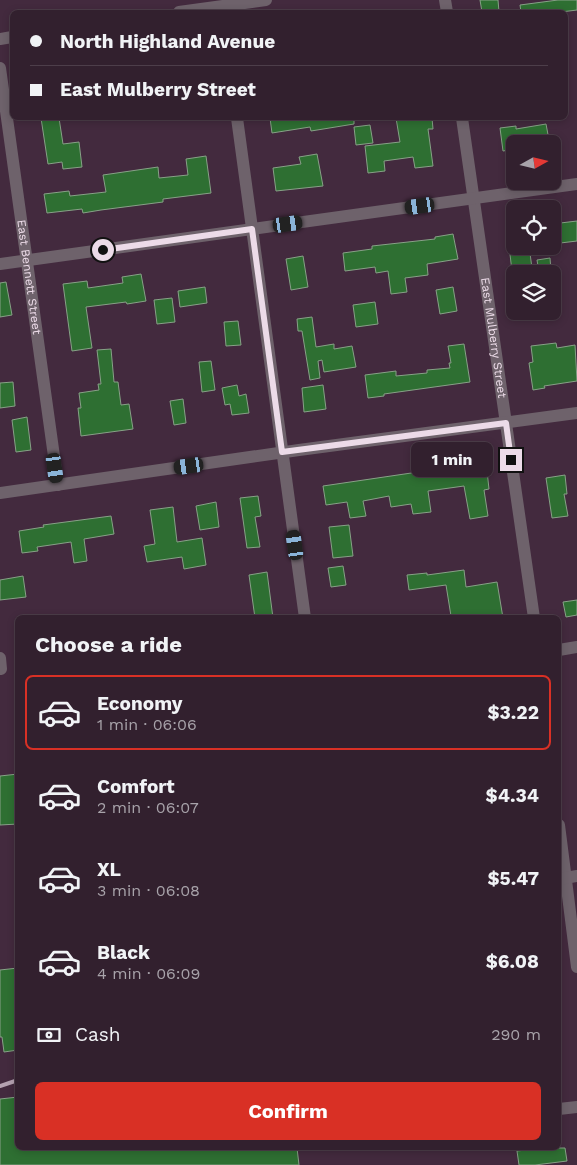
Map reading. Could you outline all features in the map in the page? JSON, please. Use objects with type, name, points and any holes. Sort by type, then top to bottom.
[{"type":"street","points":[[193,10],[266,0]]},
{"type":"street","name":"East Bennett Street","points":[[0,68],[58,485]]},
{"type":"street","points":[[237,120],[305,615]]},
{"type":"street","name":"East Mulberry Street","points":[[462,120],[534,615]]},
{"type":"street","points":[[0,264],[457,200],[474,200],[577,184]]},
{"type":"street","points":[[0,493],[282,452],[577,413]]},
{"type":"street","points":[[561,650],[577,647]]},
{"type":"street","points":[[0,658],[0,669]]},
{"type":"street","points":[[561,839],[577,967]]},
{"type":"street","points":[[561,1109],[577,1107]]},
{"type":"building","points":[[480,0],[498,0],[499,10],[482,10]]},
{"type":"building","points":[[558,0],[577,0],[577,10],[521,10],[520,5]]},
{"type":"building","points":[[41,120],[59,120],[63,144],[79,142],[82,167],[63,169],[62,162],[48,164]]},
{"type":"building","points":[[270,120],[354,120],[354,124],[311,131],[310,127],[272,133]]},
{"type":"building","points":[[396,120],[432,120],[433,129],[428,129],[433,166],[415,168],[413,157],[384,161],[385,171],[368,173],[365,146],[400,142]]},
{"type":"building","points":[[546,124],[548,135],[506,135],[506,150],[503,151],[500,128],[516,126],[516,129]]},
{"type":"building","points":[[370,125],[373,143],[356,145],[354,127]]},
{"type":"building","points":[[317,154],[323,186],[276,191],[273,168],[301,164],[299,157]]},
{"type":"building","points":[[206,156],[211,193],[83,213],[82,209],[47,213],[44,194],[69,191],[70,196],[106,192],[103,175],[158,167],[159,178],[188,175],[186,159]]},
{"type":"building","points":[[577,221],[577,241],[561,243],[561,223]]},
{"type":"building","points":[[453,234],[458,259],[427,264],[428,275],[405,278],[407,292],[391,294],[388,271],[376,273],[375,267],[345,271],[343,253],[372,249],[372,246],[435,239],[435,237]]},
{"type":"building","points":[[510,255],[530,255],[532,265],[511,265]]},
{"type":"building","points":[[303,256],[308,287],[291,290],[286,259]]},
{"type":"building","points":[[550,258],[551,265],[538,265],[537,260]]},
{"type":"building","points":[[141,274],[146,301],[86,307],[92,348],[72,351],[63,284],[87,281],[88,288],[123,283],[122,277]]},
{"type":"building","points":[[6,282],[12,315],[0,317],[0,283]]},
{"type":"building","points":[[205,287],[207,303],[180,307],[178,291]]},
{"type":"building","points":[[453,287],[457,311],[440,314],[436,290]]},
{"type":"building","points":[[172,298],[175,322],[157,324],[154,300]]},
{"type":"building","points":[[375,302],[378,324],[356,327],[353,305]]},
{"type":"building","points":[[312,317],[316,347],[334,344],[334,349],[352,346],[356,367],[324,372],[322,360],[318,361],[320,378],[310,380],[302,331],[298,331],[297,319]]},
{"type":"building","points":[[238,321],[241,345],[226,346],[224,322]]},
{"type":"building","points":[[556,343],[557,348],[575,345],[577,381],[544,386],[545,388],[533,390],[529,363],[533,362],[531,346]]},
{"type":"building","points":[[464,344],[470,382],[368,398],[365,375],[396,371],[396,376],[427,373],[427,370],[450,368],[448,346]]},
{"type":"building","points":[[111,349],[114,382],[118,382],[121,405],[129,404],[133,429],[81,436],[78,408],[81,408],[79,393],[99,390],[98,384],[101,384],[97,350]]},
{"type":"building","points":[[211,361],[215,390],[202,392],[199,362]]},
{"type":"building","points":[[13,382],[15,406],[0,408],[0,383]]},
{"type":"building","points":[[237,385],[239,396],[246,394],[249,413],[232,415],[230,404],[225,405],[222,388]]},
{"type":"building","points":[[323,385],[326,409],[304,412],[302,388]]},
{"type":"building","points":[[183,399],[186,423],[174,425],[170,401]]},
{"type":"building","points":[[27,417],[31,450],[16,452],[12,420]]},
{"type":"building","points":[[486,462],[489,489],[484,490],[488,516],[470,519],[464,486],[428,491],[431,512],[413,514],[411,504],[391,507],[389,496],[363,501],[366,516],[350,518],[347,502],[326,505],[323,486]]},
{"type":"building","points":[[565,475],[567,494],[564,494],[568,516],[552,518],[546,478]]},
{"type":"building","points":[[258,496],[261,516],[255,517],[260,547],[247,548],[240,498]]},
{"type":"building","points":[[216,502],[219,527],[200,530],[196,506]]},
{"type":"building","points":[[173,507],[177,542],[202,538],[206,565],[184,569],[182,557],[147,562],[144,546],[155,544],[150,510]]},
{"type":"building","points":[[111,516],[114,534],[84,539],[87,561],[74,563],[71,542],[37,547],[38,551],[22,553],[19,531],[44,527],[43,525]]},
{"type":"building","points":[[349,525],[353,556],[333,558],[329,527]]},
{"type":"building","points":[[343,566],[346,585],[331,587],[328,568]]},
{"type":"building","points":[[464,570],[466,587],[497,582],[502,615],[451,615],[446,585],[409,590],[407,575],[427,573],[427,575]]},
{"type":"building","points":[[267,572],[273,615],[255,615],[249,575]]},
{"type":"building","points":[[23,576],[26,597],[0,600],[0,580]]},
{"type":"building","points":[[577,600],[577,615],[566,617],[563,602]]},
{"type":"building","points":[[15,774],[15,824],[0,825],[0,776]]},
{"type":"building","points":[[15,968],[15,1050],[4,1052],[2,1037],[0,1037],[0,970]]},
{"type":"building","points":[[15,1097],[15,1150],[297,1150],[299,1165],[0,1165],[0,1099]]},
{"type":"building","points":[[561,1148],[565,1148],[567,1161],[519,1165],[517,1151],[561,1150]]},
{"type":"railway","points":[[0,1086],[15,1081]]},
{"type":"route","points":[[103,250],[252,229],[282,452],[506,423],[511,460]]}]
